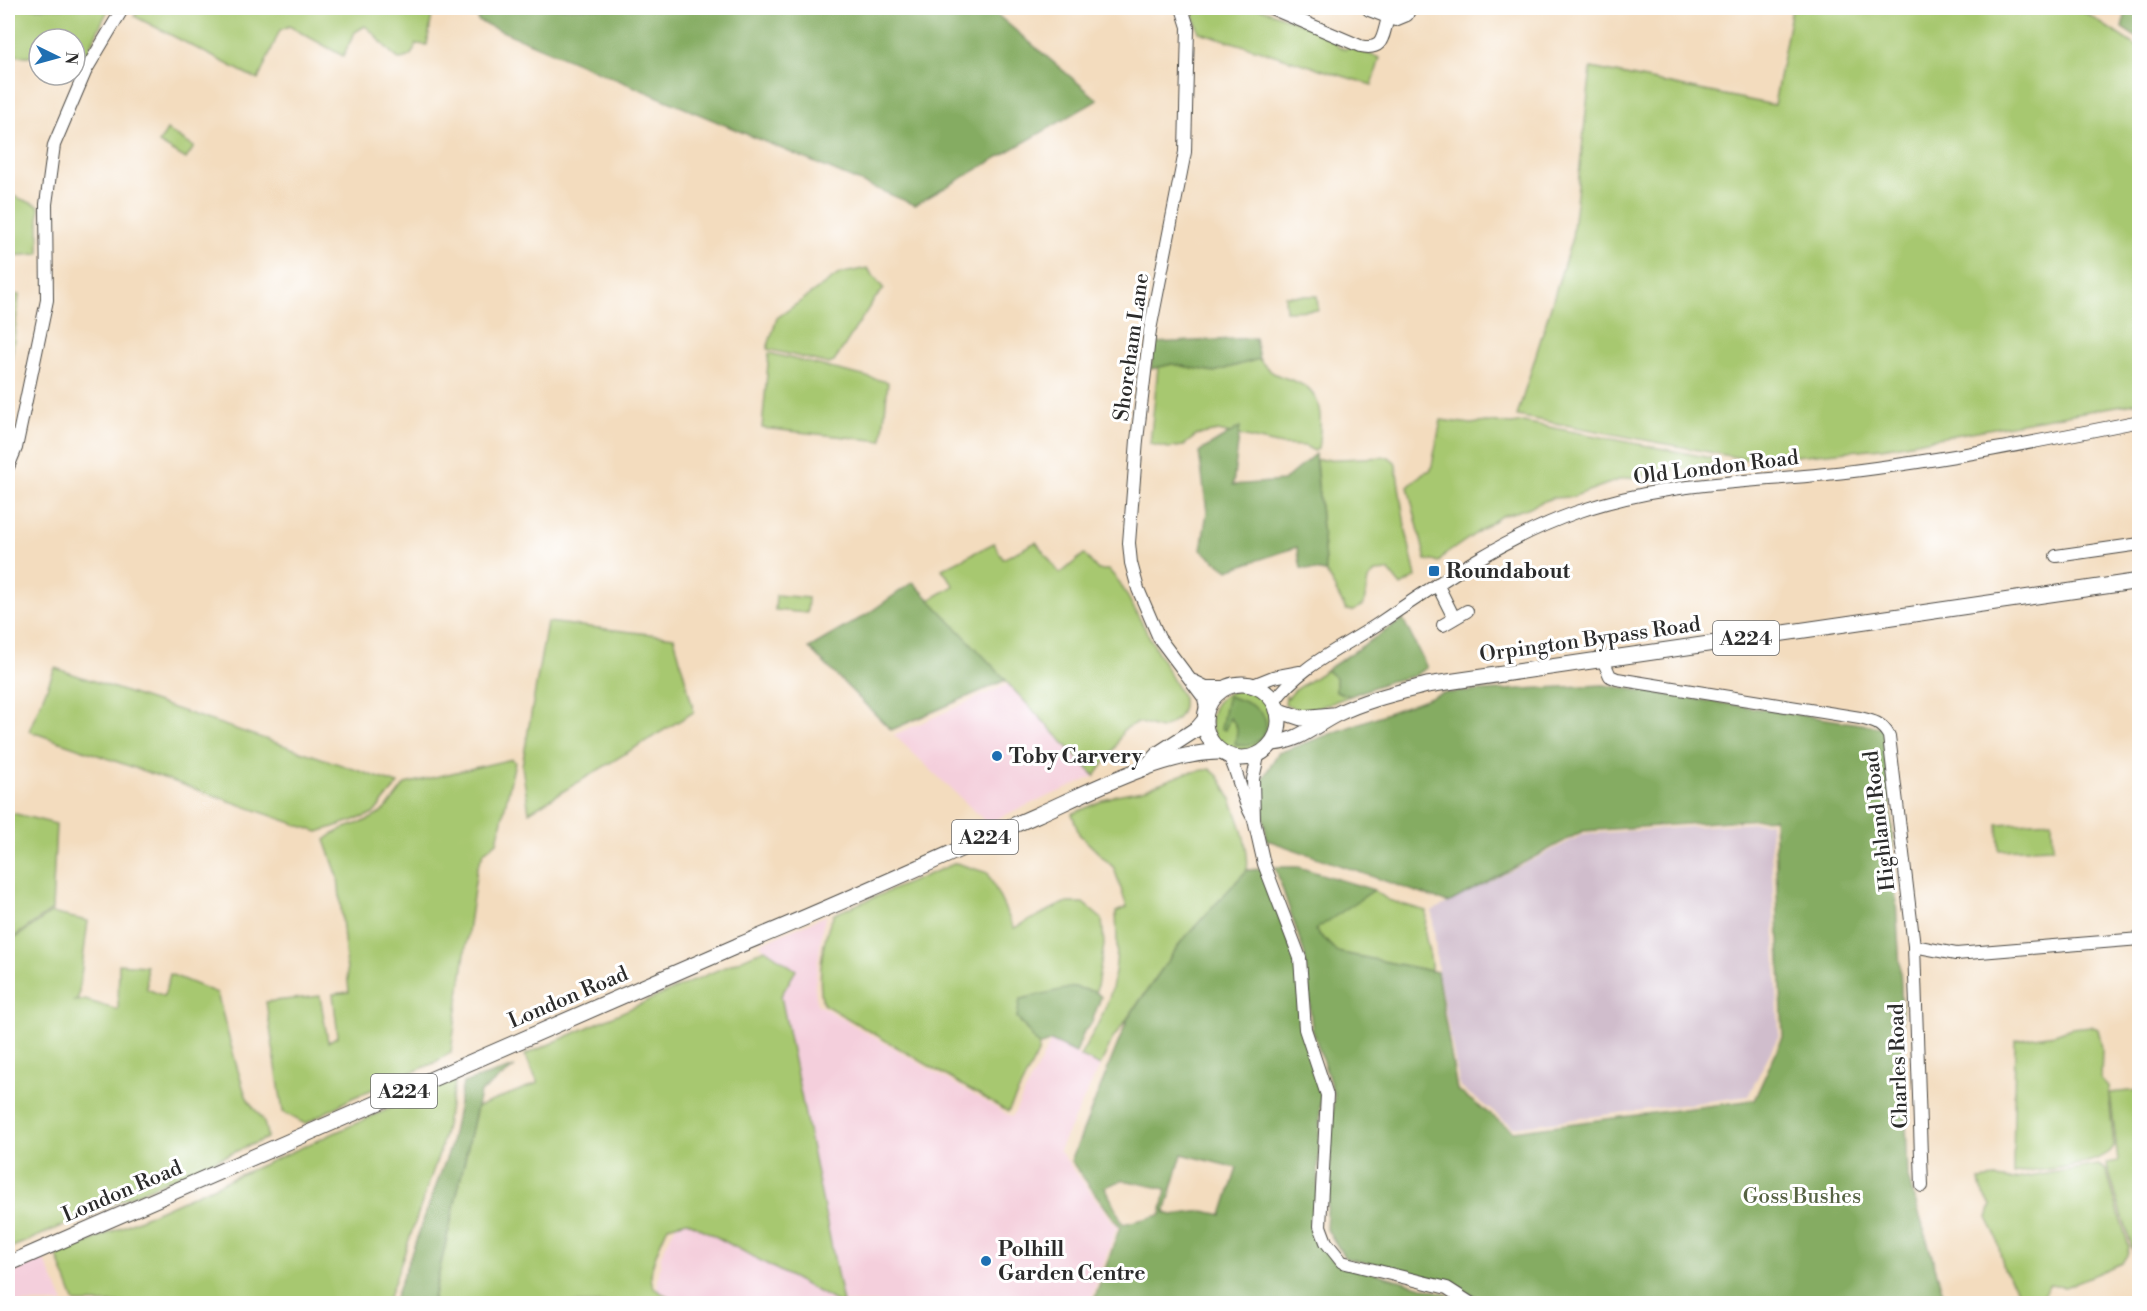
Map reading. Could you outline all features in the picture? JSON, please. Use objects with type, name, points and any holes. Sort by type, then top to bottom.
[{"type":"main road","name":"Orpington Bypass Road","points":[[1273,742],[1286,741],[1300,736],[1335,715],[1379,698],[1427,685],[2139,581]]},
{"type":"main road","points":[[1239,683],[1253,685],[1269,695],[1276,706],[1278,728],[1273,742],[1258,756],[1245,758],[1225,754],[1209,740],[1205,715],[1215,694],[1224,687],[1239,683]]},
{"type":"main road","name":"Orpington Bypass Road","points":[[1276,706],[1301,718],[1335,715]]},
{"type":"main road","name":"London Road","points":[[1145,768],[1158,754],[1198,728],[1205,715]]},
{"type":"main road","name":"London Road","points":[[8,1264],[737,946],[827,909],[946,854],[1145,768],[1206,752],[1225,754]]},
{"type":"street","points":[[8,467],[21,428],[48,300],[46,204],[54,146],[86,70],[123,8]]},
{"type":"street","name":"Shoreham Lane","points":[[1182,8],[1188,27],[1185,152],[1150,330],[1137,440],[1129,543],[1138,590],[1159,638],[1204,698],[1205,715]]},
{"type":"street","points":[[1271,8],[1360,46],[1373,48],[1380,42],[1388,18]]},
{"type":"street","points":[[1368,8],[1395,20],[1407,15],[1410,8]]},
{"type":"street","name":"Old London Road","points":[[1276,706],[1285,687],[1302,672],[1437,584],[1488,552],[1576,513],[1636,495],[1704,484],[1830,474],[1916,464],[2139,421]]},
{"type":"street","points":[[2056,556],[2139,544]]},
{"type":"street","points":[[1437,584],[1454,618]]},
{"type":"street","points":[[1443,625],[1467,611]]},
{"type":"street","name":"Highland Road","points":[[1604,660],[1610,676],[1617,679],[1860,718],[1884,726],[1889,736],[1914,946]]},
{"type":"street","name":"Old London Road","points":[[1253,685],[1273,677],[1302,672]]},
{"type":"street","points":[[1190,679],[1206,687],[1224,687]]},
{"type":"street","points":[[1225,754],[1234,764],[1246,807],[1254,820]]},
{"type":"street","points":[[1258,756],[1253,779],[1254,820],[1264,864],[1300,958],[1305,1029],[1327,1095],[1320,1226],[1326,1242],[1342,1262],[1447,1288],[1473,1304]]},
{"type":"street","points":[[1914,946],[1956,954],[2139,939]]},
{"type":"street","name":"Charles Road","points":[[1914,946],[1922,1186]]},
{"type":"shaded area","points":[[1008,684],[1058,733],[1095,776],[987,823],[894,735]]},
{"type":"shaded area","points":[[1770,822],[1779,1035],[1748,1096],[1513,1127],[1460,1087],[1438,972],[1432,911],[1584,834]]},
{"type":"shaded area","name":"Polhill Garden Centre","points":[[827,915],[823,926],[815,986],[817,1004],[1012,1117],[1051,1041],[1100,1066],[1059,1150],[1117,1227],[1090,1303],[843,1303],[781,996],[795,970],[759,944]]},
{"type":"shaded area","points":[[687,1221],[839,1303],[686,1303],[657,1290],[661,1255],[676,1225]]},
{"type":"shaded area","points":[[44,1259],[64,1303],[8,1303],[8,1275]]},
{"type":"green space","points":[[8,8],[109,8],[87,53],[87,27],[27,27],[27,56],[8,55]]},
{"type":"green space","points":[[141,8],[433,8],[427,45],[416,44],[410,55],[399,59],[365,26],[355,32],[343,56],[289,26],[280,30],[258,80],[134,16]]},
{"type":"green space","points":[[478,8],[989,8],[1098,100],[915,205],[478,21]]},
{"type":"green space","points":[[1191,8],[1259,8],[1331,34],[1338,47],[1346,49],[1349,47],[1380,58],[1372,85],[1199,32]]},
{"type":"green space","points":[[1792,8],[2078,8],[2139,48],[2139,402],[1882,448],[1751,460],[1517,416],[1572,238],[1591,68],[1774,105]]},
{"type":"green space","points":[[2127,8],[2139,8],[2139,39],[2122,28]]},
{"type":"green space","points":[[167,130],[194,147],[186,159],[159,143]]},
{"type":"green space","points":[[8,194],[39,206],[39,254],[9,256],[8,268]]},
{"type":"green space","points":[[867,268],[884,289],[873,301],[834,362],[829,364],[767,349],[777,318],[839,274]]},
{"type":"green space","points":[[8,293],[19,295],[8,391]]},
{"type":"green space","points":[[1285,296],[1317,296],[1318,310],[1286,311]]},
{"type":"green space","points":[[1255,338],[1259,359],[1214,372],[1172,364],[1151,369],[1154,343]]},
{"type":"green space","points":[[769,353],[888,382],[882,441],[762,428]]},
{"type":"green space","points":[[1259,359],[1274,373],[1304,386],[1311,392],[1319,409],[1318,449],[1314,451],[1305,446],[1282,445],[1218,431],[1197,435],[1183,446],[1169,448],[1150,444],[1158,367],[1172,364],[1214,372]]},
{"type":"green space","points":[[1441,420],[1471,424],[1523,422],[1711,458],[1715,462],[1710,465],[1621,479],[1572,497],[1552,498],[1501,516],[1446,554],[1439,562],[1426,560],[1408,487],[1423,473],[1431,470]]},
{"type":"green space","points":[[1240,427],[1233,485],[1283,481],[1315,454],[1326,572],[1301,568],[1297,547],[1228,570],[1201,550],[1207,512],[1199,452]]},
{"type":"green space","points":[[1389,457],[1396,466],[1416,577],[1401,586],[1389,571],[1375,572],[1368,580],[1364,604],[1354,611],[1346,610],[1326,572],[1316,460]]},
{"type":"green space","points":[[1036,542],[1060,574],[1084,554],[1098,570],[1109,570],[1120,583],[1183,698],[1181,714],[1165,727],[1160,729],[1138,722],[1123,730],[1115,748],[1095,776],[929,600],[954,586],[942,569],[994,543],[1003,559]]},
{"type":"green space","points":[[913,582],[1006,680],[891,730],[809,648],[866,615]]},
{"type":"green space","points":[[776,595],[808,598],[807,613],[775,610]]},
{"type":"green space","points":[[1403,619],[1427,668],[1414,676],[1387,682],[1350,696],[1336,691],[1336,678],[1326,670]]},
{"type":"green space","points":[[547,622],[674,637],[694,712],[529,812],[522,766]]},
{"type":"green space","points":[[55,668],[398,784],[373,814],[318,832],[29,731]]},
{"type":"green space","points":[[1326,670],[1336,678],[1336,691],[1350,696],[1312,710],[1303,711],[1285,705],[1286,696],[1288,698],[1294,691]]},
{"type":"green space","name":"Goss Bushes","points":[[1604,685],[1886,728],[1901,986],[1908,1177],[1946,1303],[1486,1303],[1451,1282],[1345,1258],[1326,1228],[1334,1094],[1312,1028],[1305,955],[1275,867],[1298,867],[1374,890],[1315,930],[1337,952],[1437,972],[1457,1090],[1513,1131],[1754,1100],[1783,1037],[1774,818],[1583,831],[1448,903],[1267,840],[1259,785],[1278,753],[1442,693]]},
{"type":"green space","points":[[1242,690],[1254,692],[1264,699],[1271,709],[1273,721],[1271,733],[1264,743],[1254,750],[1242,752],[1230,750],[1220,743],[1213,733],[1211,721],[1213,709],[1220,699],[1230,692]]},
{"type":"green space","points":[[1228,696],[1252,705],[1261,713],[1266,724],[1262,738],[1243,746],[1235,744],[1237,727],[1230,718],[1225,730],[1221,728]]},
{"type":"green space","points":[[512,759],[515,762],[497,842],[484,852],[477,868],[451,1052],[434,1063],[352,1098],[305,1124],[283,1112],[266,1002],[320,996],[328,1042],[338,1036],[333,994],[349,992],[338,877],[325,840],[336,832],[377,815],[391,803],[405,784]]},
{"type":"green space","points":[[1210,769],[1225,787],[1235,810],[1244,837],[1248,861],[1247,870],[1181,942],[1112,1040],[1100,1066],[1080,1056],[1109,998],[1116,962],[1116,912],[1127,907],[1114,868],[1079,834],[1072,814],[1116,795],[1143,790],[1186,773]]},
{"type":"green space","points":[[8,812],[56,824],[52,910],[8,941]]},
{"type":"green space","points":[[2052,821],[2053,848],[1999,850],[1998,824]]},
{"type":"green space","points":[[956,863],[988,873],[1014,928],[1064,903],[1083,903],[1102,919],[1104,945],[1096,992],[1074,987],[1017,1017],[1039,1046],[1038,1053],[1008,1112],[823,1004],[820,982],[822,958],[826,935],[834,914]]},
{"type":"green space","points":[[1262,869],[1295,958],[1321,1094],[1316,1227],[1334,1261],[1446,1294],[1463,1303],[1093,1303],[1120,1227],[1071,1161],[1128,1018],[1181,942],[1247,870]],"holes":[[[1182,1154],[1237,1168],[1222,1215],[1204,1211],[1172,1215],[1165,1213]],[[1123,1180],[1166,1189],[1161,1215],[1123,1224],[1105,1187]]]},
{"type":"green space","points":[[1374,890],[1388,900],[1426,911],[1425,934],[1431,971],[1337,952],[1314,929]]},
{"type":"green space","points":[[51,913],[88,921],[78,998],[74,1001],[85,1000],[118,1010],[119,964],[146,966],[147,989],[164,996],[170,974],[217,993],[245,1093],[264,1123],[267,1138],[8,1249],[8,943]]},
{"type":"green space","points":[[765,949],[796,970],[781,996],[843,1303],[839,1303],[687,1221],[668,1226],[654,1259],[651,1276],[656,1289],[686,1303],[432,1304],[477,1107],[538,1083],[525,1055]]},
{"type":"green space","points":[[1074,987],[1096,992],[1101,997],[1091,1024],[1084,1031],[1076,1053],[1051,1041],[1039,1046],[1017,1017],[1020,999]]},
{"type":"green space","points":[[2091,1026],[2098,1029],[2102,1048],[2101,1080],[2108,1087],[2114,1146],[2098,1159],[2084,1163],[2013,1174],[2015,1040]]},
{"type":"green space","points":[[515,1067],[480,1093],[432,1303],[393,1303],[450,1148],[463,1083]]},
{"type":"green space","points":[[456,1079],[441,1148],[387,1303],[75,1303],[57,1256]]},
{"type":"green space","points":[[2139,1090],[2140,1255],[2135,1257],[2106,1163],[2118,1161],[2110,1093]]},
{"type":"green space","points":[[2098,1165],[2106,1170],[2129,1247],[2127,1255],[2122,1263],[2065,1287],[2049,1285],[2041,1303],[2026,1303],[2019,1298],[2014,1284],[2004,1269],[1996,1236],[1987,1218],[1991,1205],[1981,1190],[1979,1180],[1996,1178],[2011,1180]]},
{"type":"place","name":"Roundabout","points":[[1434,571]]},
{"type":"place","name":"Toby Carvery","points":[[997,756]]},
{"type":"place","name":"Polhill Garden Centre","points":[[986,1261]]}]
